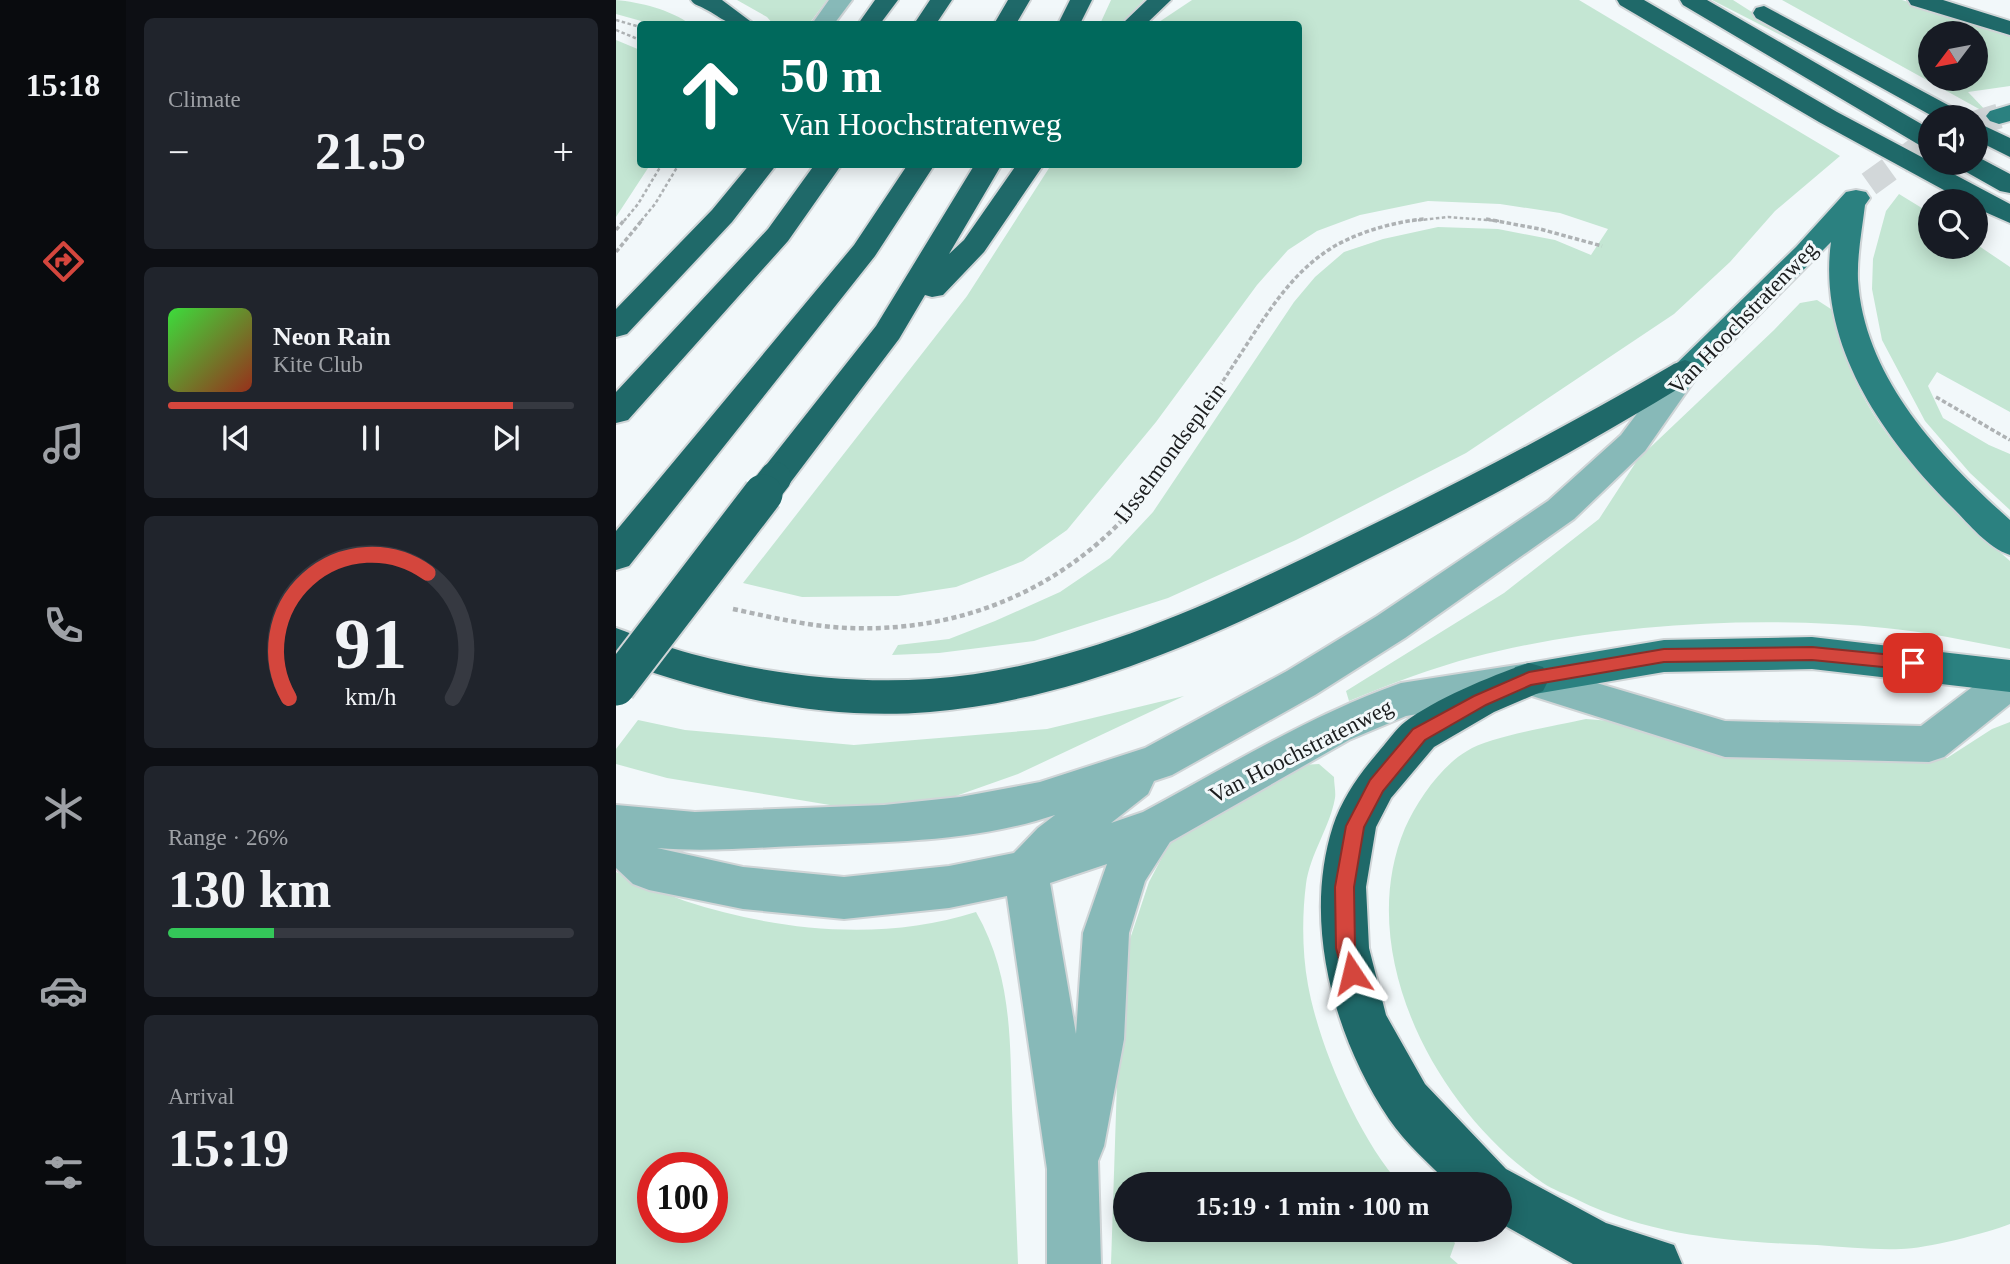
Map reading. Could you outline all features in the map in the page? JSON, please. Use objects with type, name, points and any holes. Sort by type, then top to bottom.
[{"type":"highway","points":[[702,0],[738,21]]},
{"type":"highway","points":[[871,21],[887,0]]},
{"type":"highway","points":[[927,21],[941,0]]},
{"type":"highway","points":[[1007,21],[1019,0]]},
{"type":"highway","points":[[1070,21],[1081,0]]},
{"type":"highway","points":[[1136,21],[1160,0]]},
{"type":"highway","points":[[1628,0],[1828,117],[2010,215]]},
{"type":"highway","points":[[1691,0],[1918,133]]},
{"type":"highway","points":[[1741,0],[1930,105]]},
{"type":"highway","points":[[1919,0],[2010,27]]},
{"type":"highway","points":[[1828,117],[1934,189]]},
{"type":"highway","points":[[1988,137],[2010,149]]},
{"type":"highway","points":[[722,216],[738,168]]},
{"type":"highway","points":[[616,327],[722,216],[761,168]]},
{"type":"highway","points":[[616,412],[778,235],[826,168]]},
{"type":"highway","points":[[616,556],[865,250],[919,168]]},
{"type":"highway","points":[[616,686],[888,332],[987,168]]},
{"type":"highway","points":[[888,332],[974,246],[1028,168]]},
{"type":"highway","points":[[1988,173],[2010,186]]},
{"type":"highway","points":[[1988,226],[2010,242]]},
{"type":"highway","points":[[616,644],[692,670],[793,691],[881,696],[960,693],[1063,671],[1140,646],[1270,592],[1464,496],[1588,430],[1685,371]]},
{"type":"highway","points":[[1474,1172],[1407,1102],[1364,1023],[1346,948],[1344,887],[1355,826],[1376,785],[1419,734],[1480,701],[1529,679]]},
{"type":"highway","points":[[1512,1200],[1564,1233],[1637,1261],[1656,1264]]},
{"type":"main road","name":"Van Hoochstratenweg","points":[[1685,371],[1806,253],[1860,194],[1844,285],[1849,318],[1874,382],[1907,433],[1940,474],[2010,541]]},
{"type":"main road","name":"Van Hoochstratenweg","points":[[1529,679],[1664,656],[1812,653],[2010,678]]},
{"type":"street","points":[[825,21],[841,0]]},
{"type":"street","name":"Van Hoochstratenweg","points":[[616,825],[695,832],[884,824],[960,816],[1040,801],[1157,762],[1301,683],[1391,627],[1561,510],[1633,443],[1685,371]]},
{"type":"street","points":[[1529,679],[1725,738],[1929,744],[2010,678]]},
{"type":"street","name":"Van Hoochstratenweg","points":[[616,840],[649,869],[743,888],[844,898],[949,887],[1026,871],[1156,828],[1324,734],[1401,699],[1529,679]]},
{"type":"street","points":[[1074,1264],[1073,1169],[1026,871],[1053,842],[1157,762]]},
{"type":"street","points":[[1073,1169],[1100,1040],[1106,933],[1125,873],[1156,828]]},
{"type":"path","points":[[616,20],[637,26]]},
{"type":"path","points":[[616,30],[637,39]]},
{"type":"path","points":[[616,230],[638,204],[660,168]]},
{"type":"path","points":[[616,252],[654,204],[676,168]]},
{"type":"path","name":"IJsselmondseplein","points":[[732,609],[817,624],[887,630],[943,623],[999,607],[1058,576],[1105,538],[1142,497],[1292,283],[1323,253],[1376,229],[1438,217],[1490,218],[1538,226],[1602,246]]},
{"type":"path","points":[[1936,397],[2010,440]]},
{"type":"green space","points":[[616,0],[655,8],[685,21],[641,21],[616,14]]},
{"type":"green space","points":[[737,0],[827,0],[811,21],[770,21]]},
{"type":"green space","points":[[1111,0],[1144,0],[1124,21],[1101,21]]},
{"type":"green space","points":[[1192,0],[1579,0],[1840,156],[1775,211],[1730,262],[1674,314],[1466,453],[1296,540],[1168,598],[1034,641],[939,653],[892,655],[898,645],[949,639],[995,621],[1060,592],[1110,558],[1153,512],[1294,302],[1315,277],[1344,252],[1383,239],[1438,227],[1498,229],[1555,240],[1591,255],[1608,229],[1560,213],[1500,204],[1428,201],[1360,215],[1317,231],[1288,250],[1257,285],[1156,422],[1067,530],[1023,561],[956,587],[898,596],[802,597],[743,583],[967,296],[1049,168],[1302,168],[1302,21],[1160,21]]},
{"type":"green space","points":[[1712,0],[1733,0],[1816,53]]},
{"type":"green space","points":[[1782,0],[1902,0],[1969,21],[1918,21],[1918,75]]},
{"type":"green space","points":[[1988,27],[2010,34],[2010,86],[1988,89]]},
{"type":"green space","points":[[616,40],[637,49],[637,168],[648,168],[616,217]]},
{"type":"green space","points":[[1947,91],[1975,91],[1968,92],[1980,105],[1972,105]]},
{"type":"green space","points":[[1899,194],[1918,206],[1918,259],[1988,259],[1988,252],[2010,267],[2010,412],[1937,372],[1928,386],[1943,418],[2010,454],[2010,510],[1970,473],[1925,421],[1882,340],[1872,289],[1873,259],[1886,211]]},
{"type":"green space","points":[[1817,300],[1834,311],[1846,357],[1861,391],[1896,446],[1963,519],[2010,561],[2010,649],[1916,632],[1835,624],[1784,622],[1678,625],[1573,637],[1474,657],[1349,701],[1346,691],[1504,593],[1599,519],[1638,459],[1800,303]]},
{"type":"green space","points":[[1184,696],[1018,774],[953,797],[903,806],[848,808],[667,778],[616,764],[616,749],[638,720],[685,730],[854,745],[1047,729]]},
{"type":"green space","points":[[1586,719],[1611,721],[1666,738],[1903,758],[1947,758],[1992,729],[2010,722],[2010,1224],[1940,1243],[1890,1249],[1756,1242],[1665,1230],[1606,1212],[1547,1185],[1505,1153],[1470,1115],[1439,1073],[1415,1026],[1398,977],[1389,927],[1391,877],[1405,828],[1431,785],[1448,766],[1467,751],[1507,736]]},
{"type":"green space","points":[[1319,764],[1334,777],[1335,796],[1332,809],[1306,884],[1303,934],[1313,1009],[1343,1091],[1370,1143],[1390,1172],[1114,1172],[1119,1021],[1129,942],[1149,882],[1169,844],[1192,821],[1300,765]]},
{"type":"green space","points":[[616,872],[685,901],[756,920],[793,926],[867,930],[904,927],[976,912],[997,960],[1007,1008],[1018,1264],[616,1264]]},
{"type":"green space","points":[[1113,1203],[1113,1242],[1454,1242],[1450,1257],[1458,1264],[1111,1264]]},
{"type":"tunnel","points":[[1988,119],[1999,116]]},
{"type":"tunnel","points":[[1869,184],[1918,149]]},
{"type":"route","points":[[1352,973],[1346,948],[1344,887],[1355,826],[1376,785],[1419,734],[1480,701],[1529,679],[1664,656],[1812,653],[1913,663]]}]
